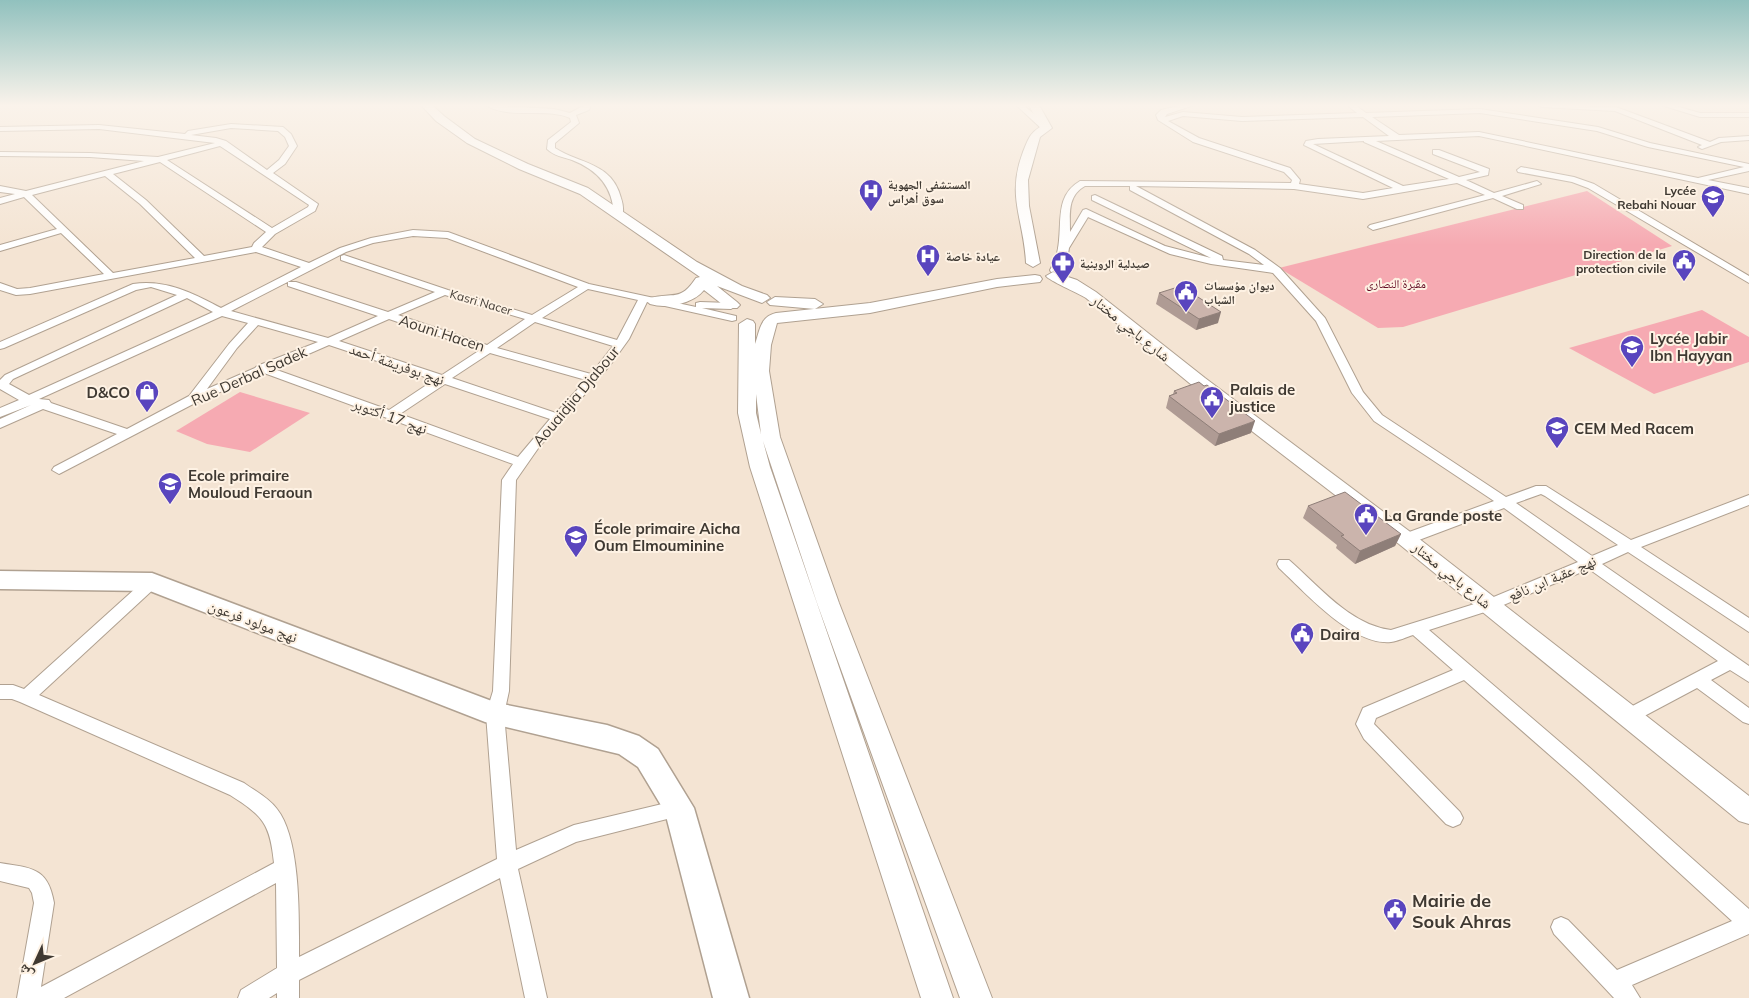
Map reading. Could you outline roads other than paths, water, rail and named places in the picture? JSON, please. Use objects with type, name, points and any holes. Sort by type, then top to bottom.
[{"type":"main road","name":"نهج مولود فرعون","points":[[0,580],[152,582],[495,714],[538,721],[629,745],[648,758],[679,808],[731,998]]},
{"type":"street","points":[[0,201],[191,152]]},
{"type":"street","points":[[237,152],[315,205],[272,232],[257,245],[257,249]]},
{"type":"street","points":[[268,173],[282,162],[289,152]]},
{"type":"street","points":[[494,152],[561,183],[714,279],[744,293],[753,312],[763,345],[760,371],[765,408],[776,452],[828,603],[976,998]]},
{"type":"street","points":[[557,152],[591,166],[606,176],[618,197],[616,217]]},
{"type":"street","points":[[1029,152],[1020,187],[1033,249],[1026,276],[1048,275]]},
{"type":"street","points":[[1231,152],[1287,170],[1296,180],[1294,186]]},
{"type":"street","points":[[1322,152],[1402,189]]},
{"type":"street","points":[[1394,152],[1520,207]]},
{"type":"street","points":[[1067,247],[1066,204],[1073,187],[1093,182],[1294,186],[1363,196],[1483,175],[1486,171],[1436,152]]},
{"type":"street","points":[[1565,152],[1749,191]]},
{"type":"street","points":[[1676,152],[1749,167]]},
{"type":"street","points":[[0,154],[90,155],[162,160],[272,232]]},
{"type":"street","points":[[1699,181],[1710,176],[1749,167]]},
{"type":"street","points":[[1521,170],[1591,186],[1749,280]]},
{"type":"street","points":[[106,174],[143,202],[202,259]]},
{"type":"street","points":[[0,413],[227,314],[343,250],[371,241],[413,233],[448,234],[586,286],[653,301],[753,312],[870,308],[1048,275],[1061,264],[1067,247],[1095,198],[1107,190],[1172,184]]},
{"type":"street","points":[[1373,227],[1537,184]]},
{"type":"street","points":[[1133,188],[1252,252],[1276,270],[1321,320],[1358,393],[1378,418],[1506,503],[1749,675]]},
{"type":"street","points":[[0,189],[26,194],[111,276]]},
{"type":"street","points":[[1095,198],[1213,254],[1226,263]]},
{"type":"street","points":[[1086,212],[1165,249],[1226,263],[1276,270]]},
{"type":"street","points":[[616,217],[702,281],[753,312],[841,303],[886,296],[1044,264],[1048,275]]},
{"type":"street","points":[[0,248],[62,230]]},
{"type":"street","points":[[0,424],[292,284],[344,258],[371,241]]},
{"type":"street","points":[[0,286],[16,292],[30,291],[257,249],[310,267]]},
{"type":"street","name":"Kasri Nacer","points":[[344,258],[444,292],[620,344]]},
{"type":"street","name":"شارع باجي مختار","points":[[1048,275],[1072,283],[1091,295],[1199,382],[1406,539],[1749,812]]},
{"type":"street","points":[[653,301],[686,297],[698,289],[702,281]]},
{"type":"street","name":"نهج بوفريشة أحمد","points":[[0,346],[133,287],[151,284],[187,294],[227,314],[328,341],[560,418]]},
{"type":"street","name":"Aouni Hacen","points":[[292,284],[489,349],[593,378]]},
{"type":"street","points":[[389,416],[534,318],[586,286]]},
{"type":"street","name":"Rue Derbal Sadek","points":[[59,470],[193,399],[261,368],[444,292]]},
{"type":"street","points":[[127,433],[29,400],[2,385],[5,380],[187,294]]},
{"type":"street","name":"Aouaidjia Djabour","points":[[536,998],[507,864],[495,714],[501,691],[509,480],[520,462],[560,418],[653,301]]},
{"type":"street","points":[[753,312],[745,374],[747,413],[760,467],[773,512],[844,716],[938,998]]},
{"type":"street","points":[[193,399],[233,346],[256,321]]},
{"type":"street","name":"نهج 17 أكتوبر","points":[[261,368],[520,462]]},
{"type":"street","points":[[1406,539],[1541,489],[1749,626]]},
{"type":"street","name":"نهج عقبة ابن نافع","points":[[1284,564],[1349,620],[1369,631],[1383,636],[1391,636],[1489,605],[1589,562],[1749,500]]},
{"type":"street","points":[[152,582],[10,696],[237,789],[260,804],[272,817],[281,842],[285,868],[288,998]]},
{"type":"street","points":[[1416,628],[1583,773],[1749,923],[1613,982]]},
{"type":"street","points":[[1629,716],[1731,662]]},
{"type":"street","points":[[1453,818],[1370,734],[1365,724],[1369,713],[1465,672]]},
{"type":"street","points":[[1698,680],[1749,717]]},
{"type":"street","points":[[249,998],[287,974],[507,864],[574,834],[679,808]]},
{"type":"street","points":[[42,998],[285,868]]},
{"type":"street","points":[[0,872],[35,879],[41,886],[43,894],[44,903],[28,998]]},
{"type":"street","points":[[1562,927],[1629,998]]},
{"type":"place","name":"المستشفى الجهوية سوق أهراس","points":[[871,212]]},
{"type":"place","name":"Lycée Rebahi Nouar","points":[[1713,218]]},
{"type":"place","name":"عيادة خاصة","points":[[928,277]]},
{"type":"place","name":"Direction de la protection civile","points":[[1684,282]]},
{"type":"place","name":"صيدلية الروينية","points":[[1063,284]]},
{"type":"place","name":"ديوان مؤسسات الشباب","points":[[1186,313]]},
{"type":"place","name":"Lycée Jabir Ibn Hayyan","points":[[1632,368]]},
{"type":"place","name":"D&CO","points":[[147,413]]},
{"type":"place","name":"Palais de justice","points":[[1212,419]]},
{"type":"place","name":"CEM Med Racem","points":[[1557,449]]},
{"type":"place","name":"Ecole primaire Mouloud Feraoun","points":[[170,505]]},
{"type":"place","name":"La Grande poste","points":[[1366,536]]},
{"type":"place","name":"École primaire Aicha Oum Elmouminine","points":[[576,558]]},
{"type":"place","name":"Daira","points":[[1302,655]]},
{"type":"place","name":"Mairie de Souk Ahras","points":[[1395,931]]},
{"type":"park label","name":"مقبرة النصارى","points":[[1396,283]]}]
